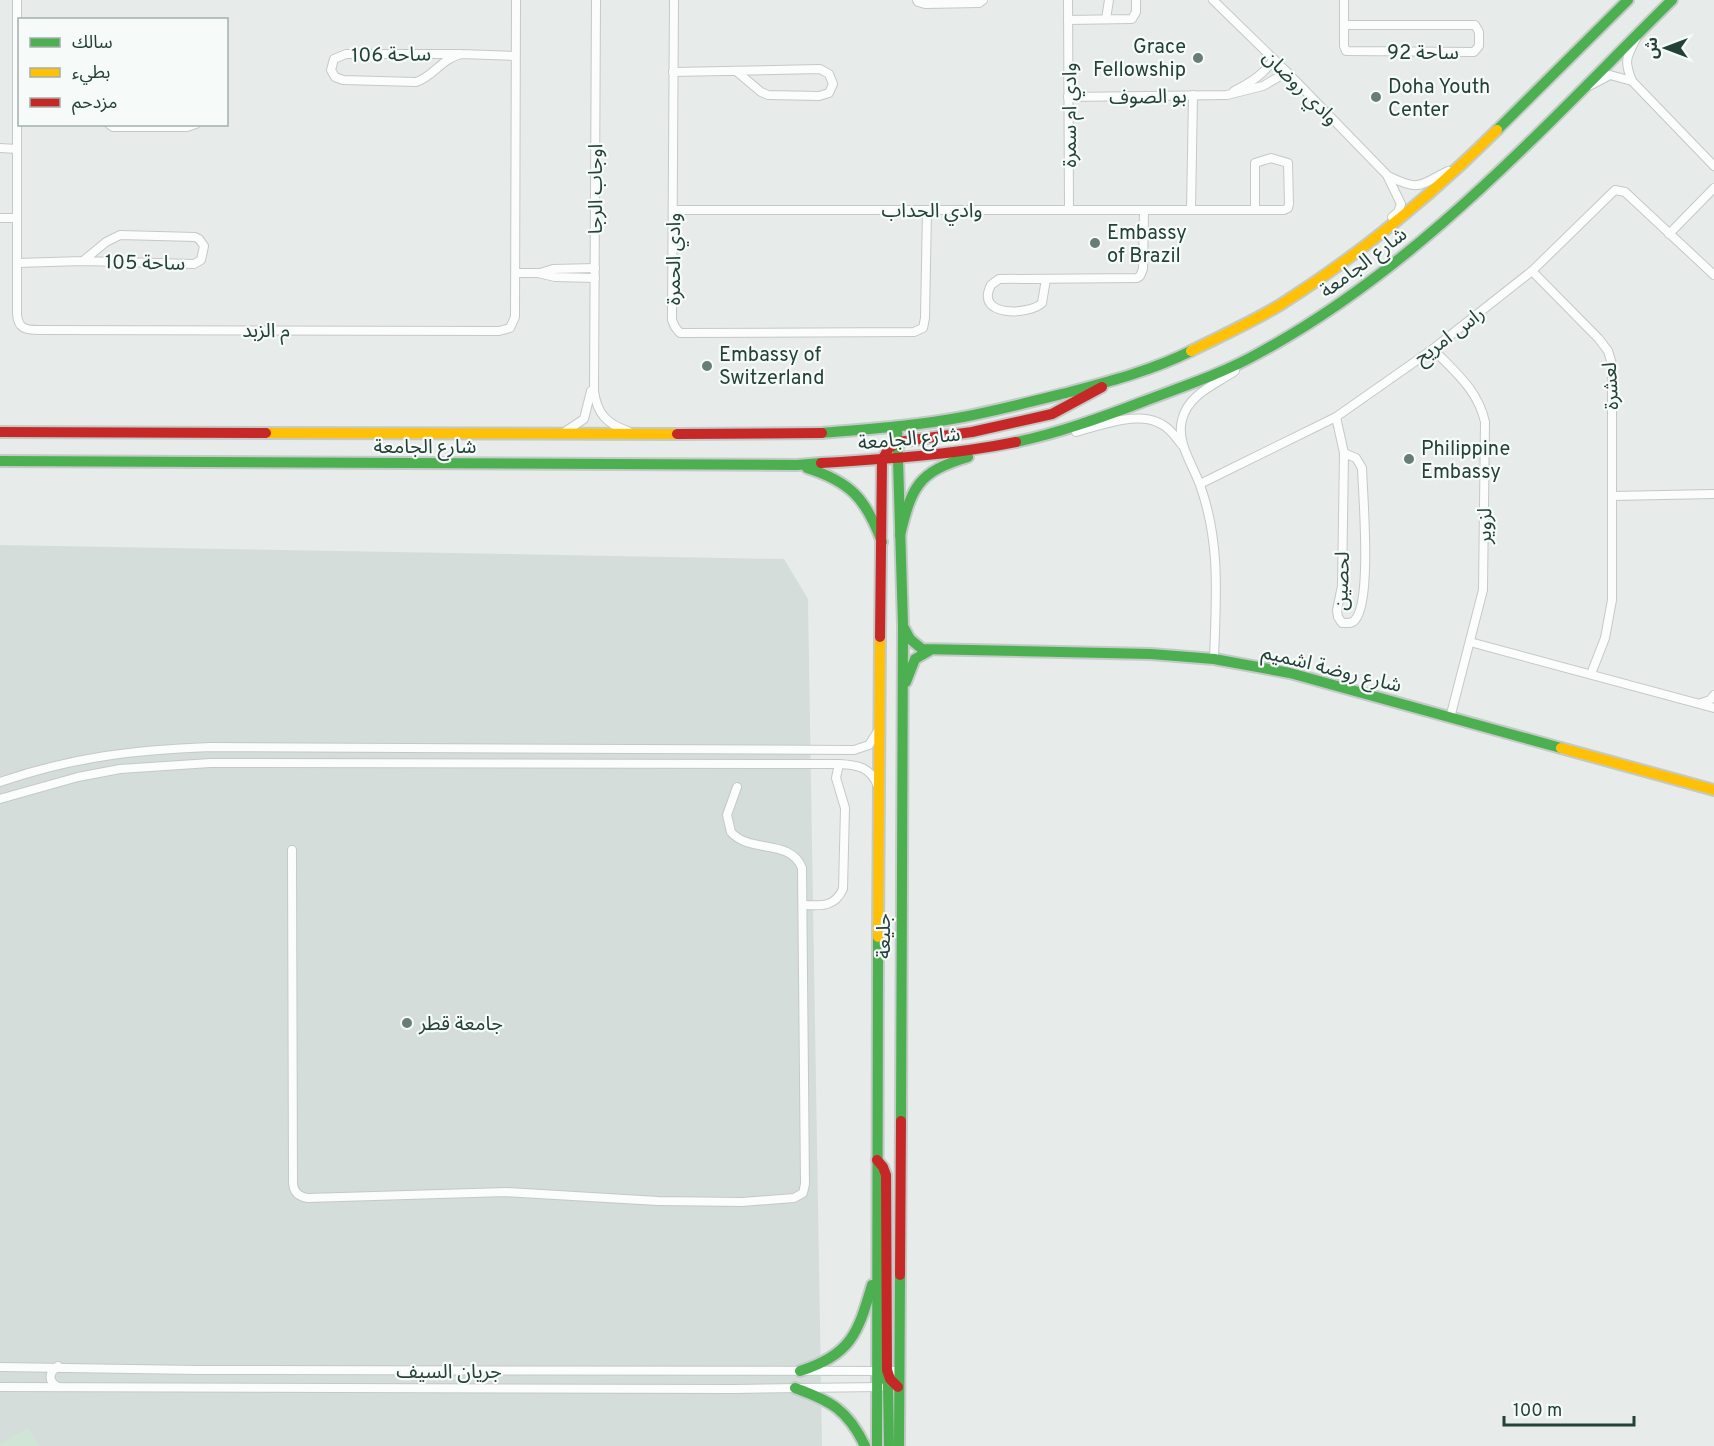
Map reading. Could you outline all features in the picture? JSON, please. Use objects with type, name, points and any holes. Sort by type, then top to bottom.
[{"type":"main road","name":"شارع الجامعة","points":[[0,432],[811,434],[897,427],[963,417],[1113,381],[1171,361],[1270,310],[1335,269],[1369,244],[1463,164],[1628,0]]},
{"type":"main road","name":"شارع الجامعة","points":[[0,461],[797,465],[899,459],[981,449],[1048,435],[1094,420],[1249,359],[1324,315],[1419,243],[1468,201],[1672,0]]},
{"type":"main road","points":[[882,460],[889,448],[898,442],[972,432],[1052,414],[1067,408],[1113,381]]},
{"type":"main road","name":"جليعة","points":[[897,427],[903,625],[898,1371],[893,1388],[898,1446]]},
{"type":"main road","points":[[900,535],[907,504],[925,476],[939,466],[974,455],[981,449]]},
{"type":"main road","name":"جليعة","points":[[877,1446],[876,1387],[882,1370],[876,1270],[882,460]]},
{"type":"main road","points":[[797,465],[830,475],[848,485],[866,505],[882,542]]},
{"type":"main road","points":[[903,625],[916,645],[922,649],[931,650]]},
{"type":"main road","points":[[902,694],[915,659],[931,650]]},
{"type":"main road","name":"شارع روضة اشميم","points":[[931,650],[1151,654],[1214,659],[1290,673],[1714,789]]},
{"type":"main road","points":[[877,1160],[886,1175],[882,1370],[890,1379],[893,1388],[889,1446]]},
{"type":"main road","points":[[800,1371],[817,1366],[845,1349],[860,1324],[876,1270]]},
{"type":"main road","points":[[795,1388],[828,1399],[845,1411],[865,1446]]},
{"type":"street","name":"م الزبد","points":[[17,0],[17,321],[22,327],[30,330],[504,331],[512,326],[515,317],[516,0]]},
{"type":"street","name":"اوجاب الرجا","points":[[596,0],[593,377],[595,398],[603,417],[610,424],[647,434]]},
{"type":"street","name":"وادي الحمرة","points":[[674,0],[672,320],[680,333],[914,332],[923,328],[927,210]]},
{"type":"street","points":[[917,0],[918,3],[925,4],[979,3],[983,0]]},
{"type":"street","name":"وادي ام سمرة","points":[[1068,0],[1069,210]]},
{"type":"street","points":[[1106,19],[1109,0]]},
{"type":"street","points":[[1068,20],[1132,19],[1136,12],[1136,0]]},
{"type":"street","name":"وادي روضان","points":[[1213,0],[1387,175],[1401,204],[1398,212],[1380,229],[1369,244]]},
{"type":"street","name":"ساحة 92","points":[[1344,0],[1344,46],[1346,51],[1474,52],[1479,46],[1479,32],[1475,25],[1345,25]]},
{"type":"street","points":[[1642,30],[1627,57],[1626,67],[1632,81],[1714,166]]},
{"type":"street","name":"ساحة 106","points":[[461,54],[447,58],[423,79],[416,82],[343,80],[335,77],[331,70],[334,58],[346,54],[461,54],[515,56]]},
{"type":"street","name":"بو الصوف","points":[[1227,95],[1251,83],[1267,70],[1274,59]]},
{"type":"street","points":[[674,72],[736,70],[820,69],[829,74],[833,84],[829,93],[819,96],[768,95],[761,92],[736,70]]},
{"type":"street","name":"بو الصوف","points":[[1068,97],[1227,95],[1263,86],[1287,72]]},
{"type":"street","points":[[1570,100],[1597,81],[1610,75],[1632,81]]},
{"type":"street","points":[[1191,210],[1193,95]]},
{"type":"street","points":[[111,126],[190,126]]},
{"type":"street","points":[[0,148],[17,149]]},
{"type":"street","name":"وادي الحداب","points":[[673,210],[927,210],[1069,210],[1144,210],[1191,210],[1255,210],[1284,210],[1289,204],[1288,163],[1271,158],[1255,163],[1255,210]]},
{"type":"street","name":"وادي روضان","points":[[1387,175],[1408,185],[1421,186],[1463,164]]},
{"type":"street","points":[[1670,234],[1714,188]]},
{"type":"street","name":"راس امريح","points":[[1200,484],[1336,417],[1433,349],[1532,271],[1615,190],[1625,192],[1714,275]]},
{"type":"street","points":[[1046,279],[1042,303],[1034,309],[998,310],[990,304],[988,299],[991,285],[999,279],[1133,278],[1140,276],[1143,269],[1144,210]]},
{"type":"street","points":[[0,218],[17,218]]},
{"type":"street","name":"ساحة 105","points":[[17,263],[83,261],[194,264],[201,260],[204,246],[195,237],[120,235],[106,242],[83,261]]},
{"type":"street","points":[[516,273],[595,268]]},
{"type":"street","name":"لعشرة","points":[[1532,271],[1608,351],[1612,364],[1612,600],[1605,638],[1591,674]]},
{"type":"street","points":[[538,273],[555,278],[595,278]]},
{"type":"street","name":"لزوير","points":[[1433,349],[1475,393],[1482,406],[1485,422],[1483,590],[1450,717]]},
{"type":"street","points":[[1214,659],[1216,557],[1214,534],[1200,484],[1184,447],[1181,421],[1190,402],[1249,359]]},
{"type":"street","name":"اوجاب الرجا","points":[[540,434],[567,431],[584,419],[593,377]]},
{"type":"street","name":"لحصين","points":[[1336,417],[1344,453],[1342,585],[1337,609],[1342,624],[1351,624],[1357,619],[1365,591],[1362,468],[1356,458],[1344,453]]},
{"type":"street","points":[[1048,435],[1056,436],[1121,421],[1149,420],[1164,426],[1184,447]]},
{"type":"street","points":[[1612,496],[1714,494]]},
{"type":"street","points":[[1470,642],[1714,708]]},
{"type":"street","points":[[1700,703],[1710,700],[1714,695]]},
{"type":"street","points":[[0,782],[74,761],[118,753],[161,749],[210,747],[855,750],[865,748],[874,739],[880,727]]},
{"type":"street","points":[[823,763],[826,757],[824,749]]},
{"type":"street","points":[[0,799],[78,777],[120,769],[210,763],[823,763],[860,765],[868,769],[880,791]]},
{"type":"street","points":[[804,905],[819,906],[831,903],[836,900],[843,889],[845,808],[836,778],[839,764]]},
{"type":"street","points":[[292,850],[293,1182],[297,1194],[304,1198],[506,1192],[616,1199],[742,1202],[792,1198],[801,1196],[806,1184],[803,873],[797,858],[788,852],[739,840],[731,832],[727,815],[737,787]]},
{"type":"street","points":[[58,1366],[52,1371],[50,1378],[58,1387]]},
{"type":"street","name":"جريان السيف","points":[[0,1367],[58,1366],[198,1370],[898,1371]]},
{"type":"street","points":[[197,1388],[193,1376],[198,1370]]},
{"type":"street","name":"جريان السيف","points":[[0,1387],[893,1388]]},
{"type":"shaded area","name":"جامعة قطر","points":[[0,545],[784,559],[808,599],[822,1446],[0,1446]]},
{"type":"green space","points":[[28,1428],[39,1446],[0,1446],[0,1444]]},
{"type":"traffic: fast","points":[[1497,130],[1628,0]]},
{"type":"traffic: fast","points":[[1016,442],[1095,419],[1216,374],[1245,361],[1318,318],[1373,279],[1478,192],[1672,0]]},
{"type":"traffic: fast","points":[[822,433],[928,423],[963,417],[1116,379],[1162,364],[1191,351]]},
{"type":"traffic: fast","points":[[897,427],[903,625],[901,1121]]},
{"type":"traffic: fast","points":[[900,535],[909,504],[920,483],[938,469],[968,457]]},
{"type":"traffic: fast","points":[[0,461],[797,465],[821,463]]},
{"type":"traffic: fast","points":[[807,468],[835,479],[855,494],[870,514],[882,542]]},
{"type":"traffic: fast","points":[[903,626],[910,639],[922,649],[1151,654],[1214,659],[1290,673],[1561,748]]},
{"type":"traffic: fast","points":[[906,682],[915,659],[929,651]]},
{"type":"traffic: fast","points":[[877,1446],[878,937]]},
{"type":"traffic: fast","points":[[899,1446],[900,1275]]},
{"type":"traffic: fast","points":[[800,1371],[831,1358],[850,1340],[857,1329],[872,1285]]},
{"type":"traffic: fast","points":[[884,1375],[888,1384],[889,1446]]},
{"type":"traffic: fast","points":[[795,1388],[819,1397],[837,1408],[852,1424],[865,1446]]},
{"type":"traffic: slow","points":[[1191,351],[1269,311],[1338,266],[1420,201],[1497,130]]},
{"type":"traffic: slow","points":[[266,433],[677,434]]},
{"type":"traffic: slow","points":[[878,937],[880,637]]},
{"type":"traffic: slow","points":[[1561,748],[1714,790]]},
{"type":"traffic: jam","points":[[882,460],[889,448],[898,442],[972,432],[1052,414],[1102,387]]},
{"type":"traffic: jam","points":[[0,432],[266,433]]},
{"type":"traffic: jam","points":[[677,434],[822,433]]},
{"type":"traffic: jam","points":[[821,463],[944,453],[1016,442]]},
{"type":"traffic: jam","points":[[880,637],[882,460]]},
{"type":"traffic: jam","points":[[900,1275],[901,1121]]},
{"type":"traffic: jam","points":[[877,1160],[886,1175],[887,1370],[890,1379],[898,1387]]},
{"type":"place","name":"Grace Fellowship","points":[[1198,58]]},
{"type":"place","name":"Doha Youth Center","points":[[1376,97]]},
{"type":"place","name":"Embassy of Brazil","points":[[1095,243]]},
{"type":"place","name":"Embassy of Switzerland","points":[[707,366]]},
{"type":"place","name":"Philippine Embassy","points":[[1409,459]]},
{"type":"place","name":"جامعة قطر","points":[[407,1023]]}]
